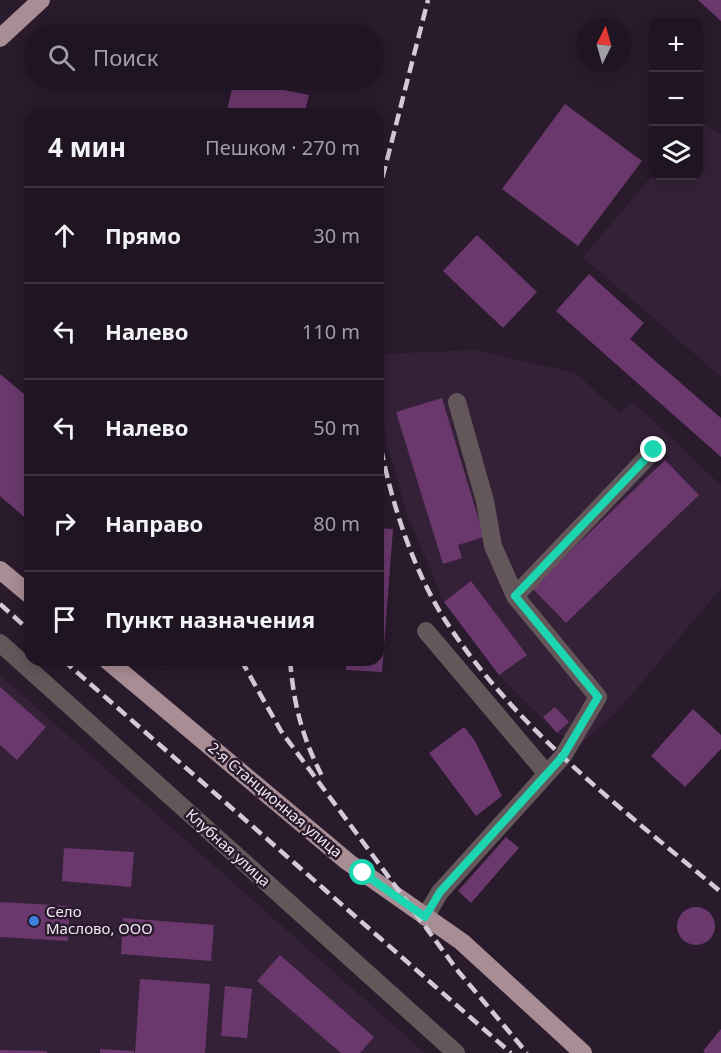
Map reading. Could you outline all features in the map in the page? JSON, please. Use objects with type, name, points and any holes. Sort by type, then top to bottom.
[{"type":"main road","points":[[0,38],[41,0]]},
{"type":"main road","points":[[0,570],[24,590]]},
{"type":"main road","name":"2-я Станционная улица","points":[[114,666],[348,862],[471,950],[583,1053]]},
{"type":"street","points":[[425,917],[440,892],[563,756],[598,697],[515,596],[493,546],[485,501],[457,402]]},
{"type":"street","points":[[515,596],[654,450]]},
{"type":"street","points":[[426,631],[547,774]]},
{"type":"street","name":"Клубная улица","points":[[0,642],[24,664]]},
{"type":"street","name":"Клубная улица","points":[[27,666],[456,1053]]},
{"type":"shaded area","points":[[703,123],[721,134],[721,377],[583,257],[649,180],[703,180]]},
{"type":"shaded area","points":[[474,350],[576,373],[619,413],[633,402],[721,485],[721,588],[621,707],[580,746],[557,733],[499,675],[444,602],[407,514],[386,441],[384,354]]},
{"type":"shaded area","points":[[0,675],[425,1053],[0,1053]]},
{"type":"building","points":[[698,0],[721,0],[721,21]]},
{"type":"building","points":[[232,90],[284,90],[309,95],[306,108],[228,108]]},
{"type":"building","points":[[565,104],[642,161],[578,246],[502,189]]},
{"type":"building","points":[[477,235],[537,292],[503,328],[443,271]]},
{"type":"building","points":[[589,274],[644,323],[630,339],[721,418],[721,457],[556,311]]},
{"type":"building","points":[[0,374],[24,394],[24,517],[0,496]]},
{"type":"building","points":[[442,398],[484,537],[458,545],[462,558],[443,564],[396,412]]},
{"type":"building","points":[[665,460],[699,495],[566,623],[532,588]]},
{"type":"building","points":[[384,528],[393,529],[384,646]]},
{"type":"building","points":[[471,581],[527,655],[499,675],[444,602]]},
{"type":"building","points":[[346,666],[382,666],[382,672],[346,670]]},
{"type":"building","points":[[0,687],[46,727],[17,760],[0,745]]},
{"type":"building","points":[[555,707],[569,722],[557,733],[543,717]]},
{"type":"building","points":[[693,709],[721,735],[721,749],[685,787],[651,756]]},
{"type":"building","points":[[464,727],[475,741],[502,796],[476,816],[429,753]]},
{"type":"building","points":[[506,837],[519,848],[471,903],[458,891]]},
{"type":"building","points":[[64,848],[134,852],[131,887],[62,881]]},
{"type":"building","points":[[0,902],[70,906],[68,941],[0,937]]},
{"type":"building","points":[[696,907],[710,912],[715,926],[710,940],[696,945],[682,940],[677,926],[682,912]]},
{"type":"building","points":[[123,918],[214,925],[211,961],[121,954]]},
{"type":"building","points":[[280,955],[374,1037],[360,1053],[341,1053],[257,981]]},
{"type":"building","points":[[140,979],[210,984],[205,1053],[135,1053]]},
{"type":"building","points":[[225,986],[252,989],[247,1038],[221,1036]]},
{"type":"building","points":[[721,1029],[721,1053],[705,1053],[703,1051]]},
{"type":"building","points":[[100,1049],[134,1051],[134,1053],[100,1053]]},
{"type":"building","points":[[0,1050],[47,1051],[47,1053],[0,1053]]},
{"type":"railway","points":[[384,172],[428,0]]},
{"type":"railway","points":[[384,464],[395,506],[424,582],[449,626],[477,665],[541,736],[575,768],[721,892]]},
{"type":"railway","points":[[0,604],[24,626]]},
{"type":"railway","points":[[70,666],[511,1053]]},
{"type":"railway","points":[[244,666],[281,731],[458,971],[527,1053]]},
{"type":"railway","points":[[291,666],[300,721],[323,778]]},
{"type":"place","name":"Село Маслово, ООО","points":[[34,921]]},
{"type":"route","points":[[363,873],[425,917],[440,892],[563,756],[598,697],[515,596],[654,450]]}]
